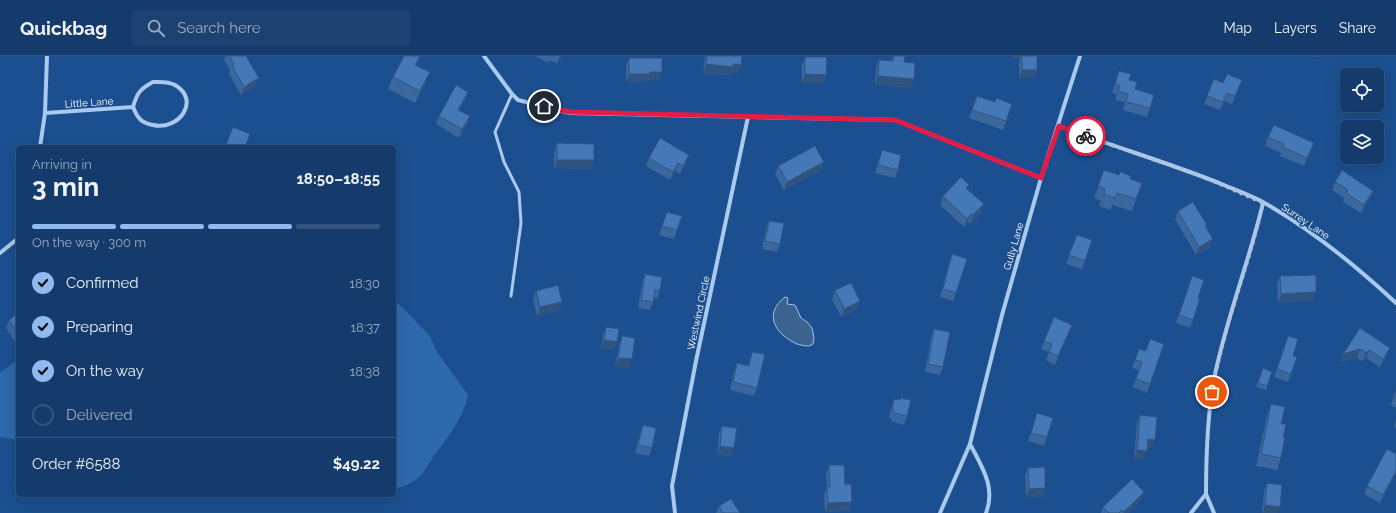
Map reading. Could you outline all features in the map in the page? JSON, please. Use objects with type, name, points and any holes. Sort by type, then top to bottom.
[{"type":"street","points":[[40,145],[45,113],[47,56]]},
{"type":"street","points":[[484,56],[518,100],[570,112],[895,120],[1041,178]]},
{"type":"street","name":"Gully Lane","points":[[940,513],[970,444],[1002,314],[1041,178],[1059,126],[1080,56]]},
{"type":"street","points":[[153,82],[165,82],[174,85],[184,94],[186,102],[185,112],[180,118],[172,124],[161,127],[148,124],[139,119],[133,107],[136,98],[142,89],[153,82]]},
{"type":"street","name":"Little Lane","points":[[45,113],[133,107]]},
{"type":"street","name":"Westwind Circle","points":[[674,513],[672,486],[696,361],[748,117]]},
{"type":"street","name":"Surrey Lane","points":[[1059,126],[1204,177],[1263,203],[1316,235],[1374,282],[1396,303]]},
{"type":"street","points":[[1214,513],[1206,494],[1208,420],[1214,379],[1263,203]]},
{"type":"street","points":[[0,253],[16,239]]},
{"type":"street","points":[[970,444],[989,484],[989,505],[986,513]]},
{"type":"street","points":[[1191,513],[1206,494]]},
{"type":"lane","points":[[511,296],[521,223],[519,192],[504,162],[495,132],[512,94]]},
{"type":"shaded area","points":[[785,297],[788,298],[787,304],[795,305],[801,318],[812,328],[814,338],[813,344],[809,346],[797,344],[789,340],[774,323],[774,310],[778,303]]},
{"type":"shaded area","points":[[396,302],[430,336],[437,352],[468,395],[459,420],[423,473],[411,483],[397,488]]},
{"type":"shaded area","points":[[16,361],[16,440],[0,437],[0,372]]},
{"type":"building","points":[[229,56],[246,56],[259,78],[244,87],[232,66],[234,64]]},
{"type":"building","points":[[404,56],[420,56],[415,65],[430,72],[420,91],[393,77]]},
{"type":"building","points":[[707,56],[742,56],[741,65],[733,64],[733,67],[706,64]]},
{"type":"building","points":[[894,56],[905,56],[904,62],[915,63],[914,79],[878,76],[879,60],[893,61]]},
{"type":"building","points":[[1022,56],[1037,56],[1037,70],[1022,70]]},
{"type":"building","points":[[805,57],[827,57],[826,75],[805,74]]},
{"type":"building","points":[[629,58],[662,58],[662,72],[650,72],[650,74],[629,74]]},
{"type":"building","points":[[1119,71],[1131,74],[1129,80],[1137,82],[1135,89],[1154,95],[1150,108],[1126,102],[1128,94],[1118,91],[1120,86],[1115,84]]},
{"type":"building","points":[[1227,74],[1242,80],[1235,96],[1227,93],[1223,102],[1207,96],[1214,79],[1223,83]]},
{"type":"building","points":[[456,85],[468,92],[458,110],[470,116],[462,129],[439,116]]},
{"type":"building","points":[[977,96],[995,102],[996,98],[1012,104],[1006,121],[972,110]]},
{"type":"building","points":[[1274,125],[1314,143],[1307,158],[1283,147],[1284,144],[1268,137]]},
{"type":"building","points":[[233,127],[250,134],[246,145],[226,145]]},
{"type":"building","points":[[660,138],[689,155],[683,166],[678,163],[673,172],[649,158]]},
{"type":"building","points":[[557,143],[594,144],[594,160],[557,160]]},
{"type":"building","points":[[815,146],[824,162],[787,182],[778,166]]},
{"type":"building","points":[[882,150],[901,155],[898,170],[878,165]]},
{"type":"building","points":[[1104,170],[1119,175],[1120,172],[1131,176],[1130,179],[1142,183],[1136,199],[1117,193],[1115,198],[1104,194],[1105,189],[1098,186]]},
{"type":"building","points":[[1342,170],[1373,191],[1364,205],[1346,193],[1348,190],[1335,182]]},
{"type":"building","points":[[961,177],[969,185],[966,188],[984,204],[967,219],[943,196]]},
{"type":"building","points":[[1193,202],[1207,225],[1205,226],[1213,239],[1199,247],[1178,211]]},
{"type":"building","points":[[667,212],[682,216],[677,230],[662,226]]},
{"type":"building","points":[[769,221],[784,223],[780,244],[765,241]]},
{"type":"building","points":[[1077,235],[1092,240],[1085,261],[1069,255]]},
{"type":"building","points":[[952,254],[967,259],[956,293],[943,289]]},
{"type":"building","points":[[645,274],[662,277],[660,290],[655,290],[653,302],[641,300]]},
{"type":"building","points":[[1316,275],[1316,292],[1281,294],[1280,276]]},
{"type":"building","points":[[1192,276],[1204,280],[1193,320],[1179,315]]},
{"type":"building","points":[[851,283],[860,301],[844,309],[835,290]]},
{"type":"building","points":[[558,285],[562,302],[540,307],[536,291]]},
{"type":"building","points":[[16,315],[16,330],[9,320]]},
{"type":"building","points":[[1054,317],[1072,325],[1058,356],[1049,352],[1052,344],[1044,341]]},
{"type":"building","points":[[606,327],[619,329],[617,342],[604,340]]},
{"type":"building","points":[[1360,328],[1390,348],[1383,359],[1369,350],[1366,353],[1360,349],[1343,354]]},
{"type":"building","points":[[934,329],[950,332],[943,367],[928,364]]},
{"type":"building","points":[[622,336],[635,338],[632,359],[618,358]]},
{"type":"building","points":[[1288,336],[1298,339],[1293,356],[1297,357],[1291,374],[1277,369]]},
{"type":"building","points":[[1150,339],[1164,344],[1150,384],[1136,379],[1142,362],[1135,360],[1139,349],[1146,351]]},
{"type":"building","points":[[752,352],[765,354],[757,388],[733,382],[737,363],[749,366]]},
{"type":"building","points":[[1263,368],[1272,372],[1267,386],[1258,383]]},
{"type":"building","points":[[901,398],[911,400],[907,416],[894,413],[894,410],[892,409],[894,399],[900,400]]},
{"type":"building","points":[[1271,404],[1285,407],[1281,424],[1286,424],[1281,458],[1261,454]]},
{"type":"building","points":[[1037,413],[1053,418],[1047,437],[1031,433]]},
{"type":"building","points":[[1140,415],[1157,417],[1155,440],[1148,439],[1147,451],[1137,450]]},
{"type":"building","points":[[643,425],[656,428],[652,448],[638,445]]},
{"type":"building","points":[[722,426],[737,428],[734,448],[720,446]]},
{"type":"building","points":[[1387,449],[1396,454],[1396,471],[1383,495],[1367,486]]},
{"type":"building","points":[[829,465],[844,465],[845,485],[851,484],[852,502],[828,503],[827,487],[830,487]]},
{"type":"building","points":[[1045,467],[1045,488],[1029,489],[1028,468]]},
{"type":"building","points":[[1132,479],[1144,492],[1124,512],[1122,510],[1119,513],[1109,513],[1103,507]]},
{"type":"building","points":[[1267,483],[1282,485],[1280,507],[1265,505]]},
{"type":"building","points":[[731,499],[740,513],[723,513],[719,506]]},
{"type":"way so far","points":[[1086,136],[1204,177],[1260,200],[1263,203],[1254,239],[1222,345],[1212,392]]},
{"type":"route","points":[[544,106],[570,112],[895,120],[1041,178],[1059,126],[1086,136]]}]
